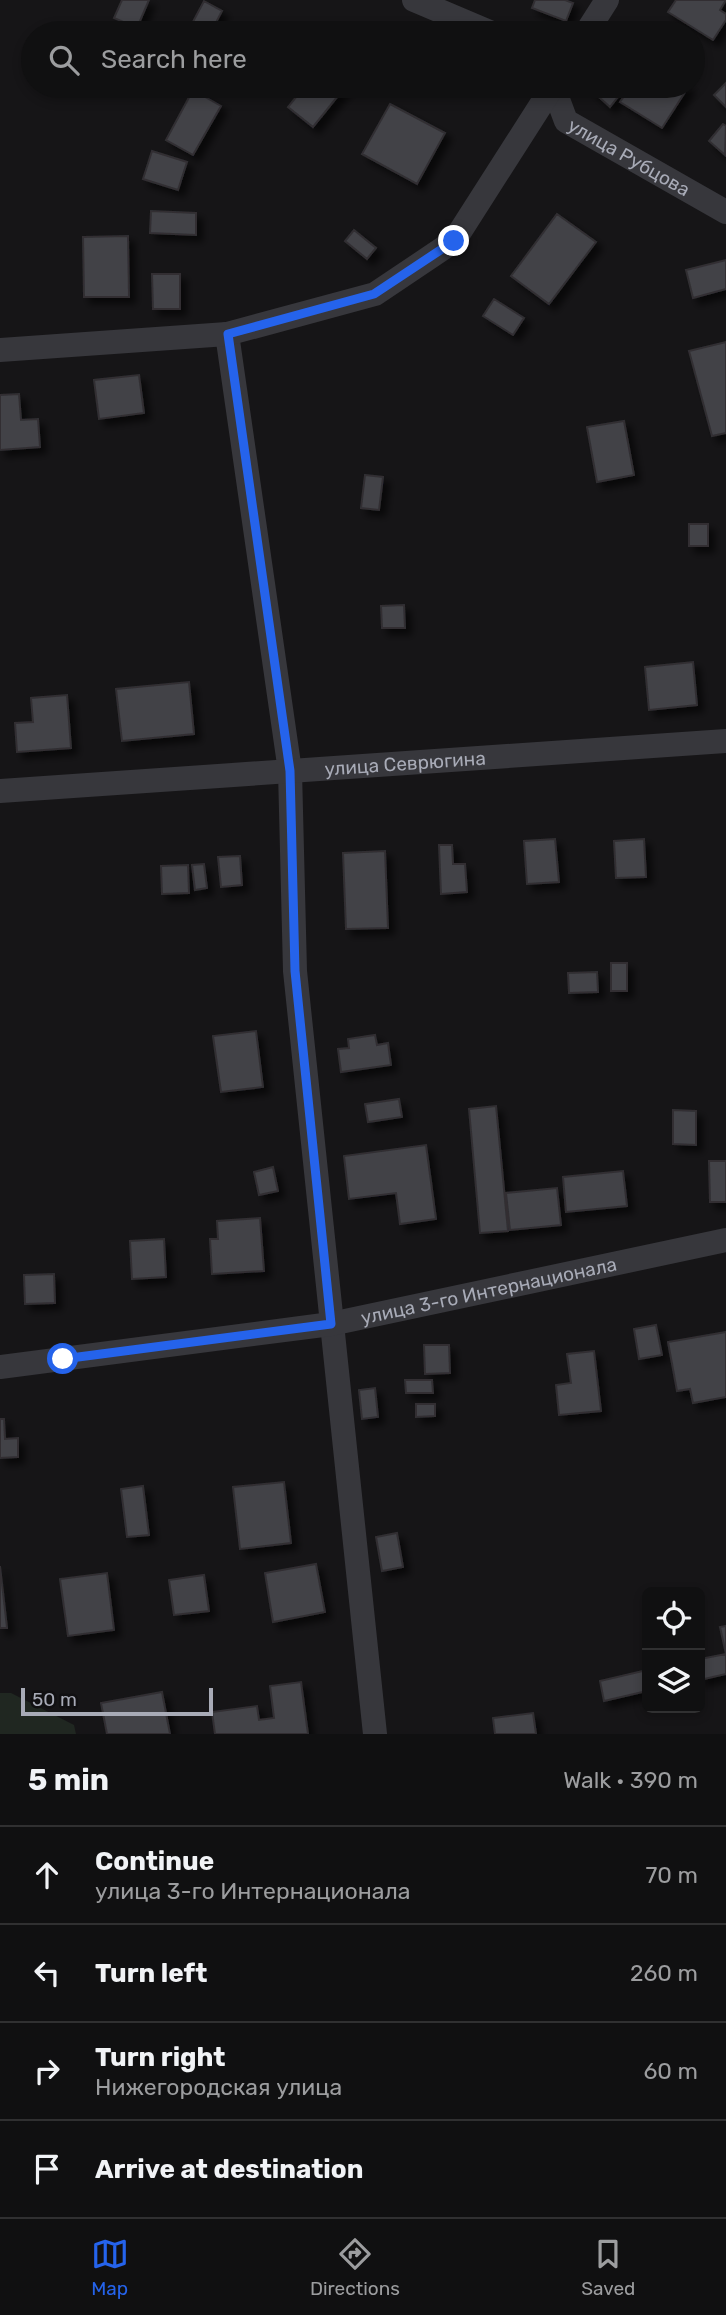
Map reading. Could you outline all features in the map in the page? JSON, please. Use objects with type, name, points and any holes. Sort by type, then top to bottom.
[{"type":"street","points":[[414,0],[464,21]]},
{"type":"street","points":[[594,21],[607,0]]},
{"type":"street","points":[[0,350],[228,334],[374,294],[454,241],[545,98]]},
{"type":"street","name":"улица Рубцова","points":[[557,98],[566,121],[726,212]]},
{"type":"street","points":[[228,334],[290,771],[295,971],[375,1734]]},
{"type":"street","name":"улица Севрюгина","points":[[0,791],[726,741]]},
{"type":"street","name":"улица 3-го Интернационала","points":[[0,1367],[331,1324],[726,1240]]},
{"type":"shaded area","points":[[0,1693],[11,1693],[74,1725],[76,1734],[0,1734]]},
{"type":"building","points":[[122,0],[149,0],[140,21],[121,21],[114,18]]},
{"type":"building","points":[[535,0],[565,0],[573,3],[566,21],[532,8]]},
{"type":"building","points":[[676,0],[726,0],[720,10],[726,14],[726,20],[713,40],[705,35],[705,21],[682,21],[668,12]]},
{"type":"building","points":[[204,1],[222,11],[217,21],[193,21]]},
{"type":"building","points":[[726,83],[726,107],[714,95]]},
{"type":"building","points":[[189,98],[207,98],[221,106],[193,155],[166,140]]},
{"type":"building","points":[[295,98],[336,98],[313,127],[288,107]]},
{"type":"building","points":[[600,98],[617,98],[610,107]]},
{"type":"building","points":[[623,98],[681,98],[662,128],[620,102]]},
{"type":"building","points":[[390,104],[445,133],[417,184],[362,154]]},
{"type":"building","points":[[723,124],[726,126],[725,155],[709,141]]},
{"type":"building","points":[[152,151],[187,162],[178,190],[143,179]]},
{"type":"building","points":[[151,211],[196,213],[196,235],[150,233]]},
{"type":"building","points":[[557,214],[596,242],[549,304],[511,276]]},
{"type":"building","points":[[354,230],[376,248],[367,259],[345,241]]},
{"type":"building","points":[[128,236],[129,297],[84,297],[83,237]]},
{"type":"building","points":[[726,260],[726,289],[693,298],[686,270]]},
{"type":"building","points":[[152,274],[180,274],[180,309],[153,309]]},
{"type":"building","points":[[494,299],[524,318],[513,335],[483,316]]},
{"type":"building","points":[[726,342],[726,433],[712,436],[689,351]]},
{"type":"building","points":[[139,375],[144,413],[99,419],[94,380]]},
{"type":"building","points":[[19,394],[21,420],[38,419],[40,447],[0,450],[0,395]]},
{"type":"building","points":[[624,421],[634,475],[597,482],[587,427]]},
{"type":"building","points":[[365,475],[383,477],[379,510],[361,508]]},
{"type":"building","points":[[689,524],[708,524],[708,546],[689,546]]},
{"type":"building","points":[[404,605],[405,628],[382,628],[381,606]]},
{"type":"building","points":[[693,662],[697,705],[649,710],[645,667]]},
{"type":"building","points":[[189,682],[194,734],[122,741],[116,689]]},
{"type":"building","points":[[67,695],[71,748],[17,752],[15,723],[33,722],[31,698]]},
{"type":"building","points":[[555,839],[559,882],[527,884],[524,841]]},
{"type":"building","points":[[644,839],[646,877],[616,878],[614,841]]},
{"type":"building","points":[[439,845],[452,845],[453,864],[465,864],[467,892],[441,894]]},
{"type":"building","points":[[385,851],[388,928],[346,929],[343,853]]},
{"type":"building","points":[[240,856],[242,885],[221,887],[218,857]]},
{"type":"building","points":[[204,864],[207,888],[195,890],[192,865]]},
{"type":"building","points":[[188,865],[189,893],[162,894],[161,866]]},
{"type":"building","points":[[611,963],[627,963],[627,991],[611,991]]},
{"type":"building","points":[[597,972],[598,992],[569,993],[568,973]]},
{"type":"building","points":[[256,1031],[263,1087],[221,1092],[213,1036]]},
{"type":"building","points":[[375,1035],[377,1045],[388,1043],[391,1065],[341,1072],[338,1049],[349,1048],[348,1039]]},
{"type":"building","points":[[399,1099],[402,1117],[368,1122],[365,1104]]},
{"type":"building","points":[[496,1106],[508,1231],[480,1233],[469,1109]]},
{"type":"building","points":[[673,1110],[696,1111],[696,1145],[673,1144]]},
{"type":"building","points":[[426,1145],[436,1219],[400,1224],[396,1193],[349,1199],[344,1156]]},
{"type":"building","points":[[709,1161],[726,1161],[726,1202],[710,1202]]},
{"type":"building","points":[[273,1167],[278,1191],[259,1195],[254,1172]]},
{"type":"building","points":[[623,1171],[627,1206],[566,1212],[563,1177]]},
{"type":"building","points":[[557,1188],[561,1225],[510,1230],[506,1193]]},
{"type":"building","points":[[260,1218],[264,1271],[212,1274],[210,1239],[218,1239],[217,1221]]},
{"type":"building","points":[[164,1239],[166,1277],[132,1279],[130,1241]]},
{"type":"building","points":[[54,1274],[55,1303],[25,1304],[24,1275]]},
{"type":"building","points":[[656,1325],[662,1355],[639,1359],[634,1329]]},
{"type":"building","points":[[726,1332],[726,1397],[693,1403],[690,1389],[677,1391],[668,1342]]},
{"type":"building","points":[[424,1345],[449,1345],[450,1373],[425,1374]]},
{"type":"building","points":[[594,1351],[601,1411],[559,1415],[556,1385],[571,1383],[567,1354]]},
{"type":"building","points":[[405,1380],[432,1380],[433,1393],[406,1393]]},
{"type":"building","points":[[375,1388],[378,1417],[362,1419],[359,1390]]},
{"type":"building","points":[[416,1404],[435,1404],[435,1416],[416,1417]]},
{"type":"building","points":[[0,1419],[4,1419],[5,1439],[18,1438],[18,1457],[0,1458]]},
{"type":"building","points":[[284,1482],[291,1543],[240,1549],[233,1487]]},
{"type":"building","points":[[143,1486],[149,1535],[127,1537],[121,1489]]},
{"type":"building","points":[[397,1533],[403,1567],[382,1571],[376,1537]]},
{"type":"building","points":[[316,1564],[325,1612],[273,1622],[265,1573]]},
{"type":"building","points":[[0,1566],[7,1628],[0,1628]]},
{"type":"building","points":[[107,1573],[114,1630],[68,1636],[60,1579]]},
{"type":"building","points":[[204,1575],[209,1611],[174,1615],[169,1580]]},
{"type":"building","points":[[726,1626],[726,1654],[720,1627]]},
{"type":"building","points":[[726,1654],[726,1674],[705,1679],[705,1658]]},
{"type":"building","points":[[642,1671],[642,1692],[604,1701],[600,1681]]},
{"type":"building","points":[[301,1682],[308,1734],[215,1734],[212,1712],[257,1706],[259,1720],[274,1718],[270,1686]]},
{"type":"building","points":[[162,1692],[170,1734],[107,1734],[101,1703]]},
{"type":"building","points":[[533,1713],[536,1734],[495,1734],[493,1718]]},
{"type":"route","points":[[63,1359],[331,1324],[295,971],[290,771],[228,334],[374,294],[454,241]]}]
